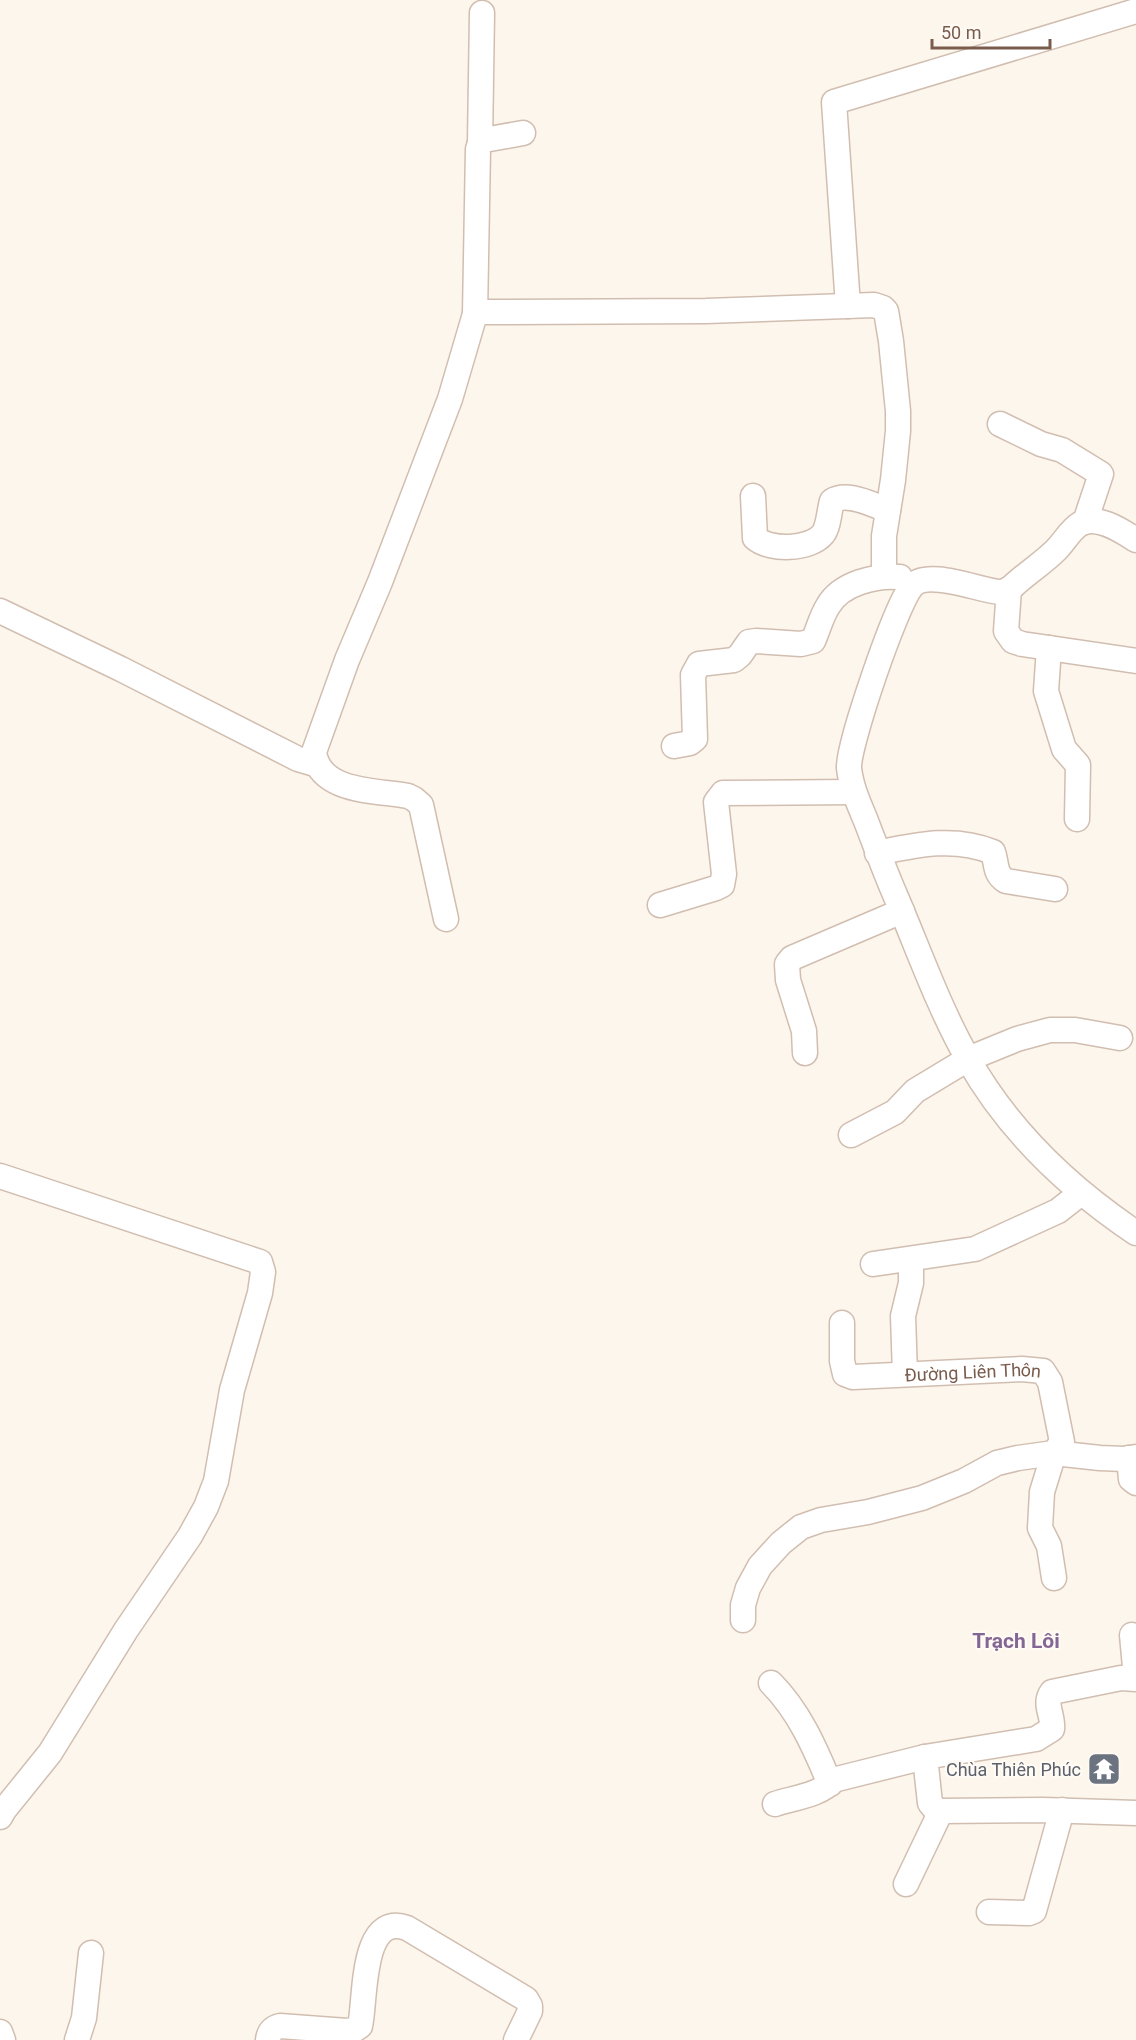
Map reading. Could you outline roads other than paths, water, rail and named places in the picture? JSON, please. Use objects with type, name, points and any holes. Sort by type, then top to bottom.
[{"type":"street","points":[[848,306],[834,102],[1136,11]]},
{"type":"street","points":[[446,919],[421,805],[408,796],[345,785],[331,780],[315,764],[314,752],[347,660],[380,582],[450,399],[475,314],[482,13]]},
{"type":"street","points":[[480,143],[502,135],[523,133]]},
{"type":"street","points":[[475,314],[484,312],[706,311],[874,305],[884,308],[891,341],[898,411],[896,456],[884,536],[884,576]]},
{"type":"street","points":[[1000,424],[1041,444],[1062,450],[1101,474],[1085,522]]},
{"type":"street","points":[[753,496],[755,538],[761,543],[777,547],[796,546],[816,541],[825,532],[832,501],[835,499],[847,497],[888,510]]},
{"type":"street","points":[[674,746],[690,743],[695,739],[693,675],[699,664],[734,660],[749,642],[756,640],[801,644],[813,641],[830,603],[861,581],[884,576],[918,582],[928,580],[961,582],[999,592],[1010,589],[1051,554],[1077,526],[1085,522],[1102,522],[1136,540]]},
{"type":"street","points":[[918,582],[912,586],[902,604],[871,684],[860,720],[849,764],[854,792],[877,853],[942,1006],[968,1059],[1015,1125],[1062,1176],[1081,1193],[1135,1229]]},
{"type":"street","points":[[1010,589],[1006,631],[1013,641],[1136,661]]},
{"type":"street","points":[[0,611],[121,669],[298,759],[315,764]]},
{"type":"street","points":[[1049,648],[1046,691],[1064,749],[1078,765],[1077,819]]},
{"type":"street","points":[[660,905],[722,885],[724,874],[716,802],[723,793],[854,792]]},
{"type":"street","points":[[877,853],[924,844],[956,842],[993,852],[996,872],[1006,881],[1055,889]]},
{"type":"street","points":[[805,1053],[804,1031],[788,980],[787,964],[792,958],[902,911]]},
{"type":"street","points":[[851,1135],[895,1112],[915,1091],[968,1059],[1017,1038],[1050,1030],[1075,1030],[1120,1038]]},
{"type":"street","points":[[0,1176],[260,1262],[263,1272],[260,1293],[232,1390],[216,1481],[206,1507],[190,1536],[126,1630],[50,1753],[0,1817]]},
{"type":"street","points":[[873,1264],[975,1249],[1058,1211],[1081,1193]]},
{"type":"street","points":[[905,1374],[903,1316],[911,1283],[911,1259]]},
{"type":"street","name":"Đường Liên Thôn","points":[[842,1323],[842,1361],[845,1374],[863,1377],[1022,1369],[1043,1371],[1050,1382],[1062,1442],[1054,1453],[1042,1492],[1040,1528],[1049,1546],[1054,1578]]},
{"type":"street","points":[[743,1620],[743,1605],[748,1588],[760,1566],[781,1543],[801,1527],[821,1520],[868,1512],[922,1498],[964,1481],[997,1463],[1054,1453],[1100,1458],[1132,1458],[1131,1479],[1136,1483]]},
{"type":"street","points":[[775,1804],[815,1792],[833,1780],[925,1756],[1036,1739],[1052,1729],[1047,1702],[1052,1692],[1121,1678],[1136,1678],[1132,1635]]},
{"type":"street","points":[[771,1683],[801,1722],[830,1784]]},
{"type":"street","points":[[925,1756],[930,1803],[935,1809],[941,1811],[1062,1810],[1136,1813]]},
{"type":"street","points":[[989,1912],[1029,1913],[1034,1911],[1062,1810]]},
{"type":"street","points":[[906,1884],[941,1811]]},
{"type":"street","points":[[268,2040],[273,2028],[280,2026],[340,2031],[354,2030],[360,2026],[365,1971],[370,1951],[378,1936],[388,1926],[398,1925],[407,1928],[526,1999],[530,2011],[516,2040]]},
{"type":"street","points":[[76,2040],[84,2018],[91,1953]]},
{"type":"street","points":[[0,2032],[3,2040]]},
{"type":"place","name":"Chùa Thiên Phúc","points":[[1104,1769]]},
{"type":"district","name":"Trạch Lôi","points":[[1016,1641]]}]
